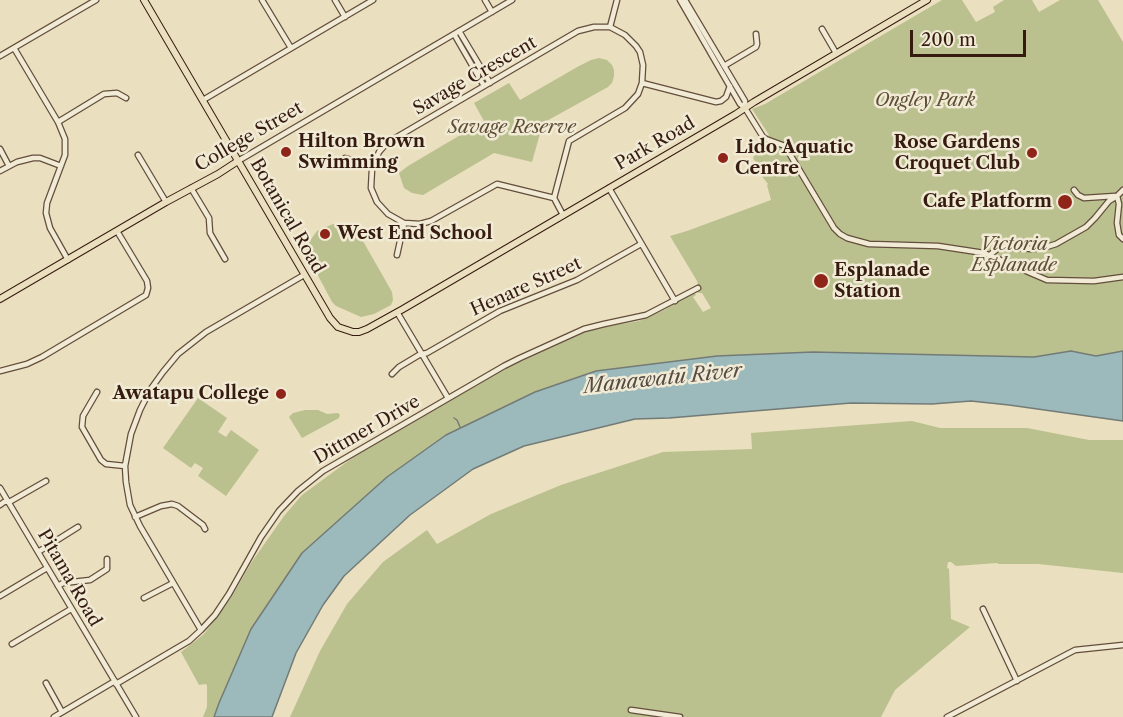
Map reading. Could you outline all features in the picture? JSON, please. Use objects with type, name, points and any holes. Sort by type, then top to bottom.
[{"type":"main road","name":"Botanical Road","points":[[144,0],[333,323],[353,332],[364,330],[397,312]]},
{"type":"main road","name":"Park Road","points":[[397,312],[927,0]]},
{"type":"main road","name":"College Street","points":[[0,299],[218,174],[238,160]]},
{"type":"street","points":[[0,56],[96,0]]},
{"type":"street","points":[[262,0],[291,48]]},
{"type":"street","points":[[335,0],[345,17]]},
{"type":"street","points":[[202,100],[374,0]]},
{"type":"street","points":[[485,0],[492,12]]},
{"type":"street","name":"College Street","points":[[238,160],[512,0]]},
{"type":"street","points":[[563,215],[554,198],[569,141],[625,108],[638,94],[642,83],[643,65],[640,52],[626,35],[610,27],[617,0]]},
{"type":"street","points":[[680,0],[724,66],[740,104],[746,108],[763,137],[785,146],[834,228],[840,234],[869,244],[938,246],[990,255],[1047,280],[1094,281],[1123,277]]},
{"type":"street","points":[[685,0],[692,17],[733,85]]},
{"type":"street","name":"Savage Crescent","points":[[372,166],[386,144],[578,31],[594,27],[610,27]]},
{"type":"street","points":[[822,29],[836,53]]},
{"type":"street","points":[[456,33],[490,83]]},
{"type":"street","points":[[456,33],[484,86]]},
{"type":"street","points":[[724,66],[756,47],[756,34]]},
{"type":"street","points":[[14,48],[58,122],[66,144],[65,155],[47,202],[46,218],[68,260]]},
{"type":"street","points":[[642,83],[716,102],[726,98],[733,85]]},
{"type":"street","points":[[58,122],[104,94],[117,93],[126,98]]},
{"type":"street","points":[[0,149],[9,166]]},
{"type":"street","points":[[138,155],[166,202]]},
{"type":"street","points":[[0,171],[33,158],[40,158],[61,166]]},
{"type":"street","points":[[345,158],[372,166],[371,183],[374,198],[388,214],[404,223],[420,224],[431,221],[497,184],[554,198]]},
{"type":"street","points":[[191,188],[209,218],[210,233],[225,260]]},
{"type":"street","points":[[609,188],[675,301]]},
{"type":"street","points":[[1074,190],[1084,198],[1118,196]]},
{"type":"street","points":[[990,255],[1000,247],[1037,249],[1061,241],[1086,227],[1109,201],[1123,190]]},
{"type":"street","points":[[1118,196],[1117,229],[1123,239]]},
{"type":"street","points":[[397,255],[404,223]]},
{"type":"street","points":[[0,371],[27,364],[42,357],[146,295],[147,281],[117,231]]},
{"type":"street","name":"Henare Street","points":[[392,374],[399,367],[500,311],[577,280],[641,244]]},
{"type":"street","points":[[201,630],[135,517],[127,490],[126,466],[129,440],[140,410],[156,380],[174,359],[206,332],[304,275]]},
{"type":"street","name":"Dittmer Drive","points":[[54,717],[183,645],[201,630],[230,594],[261,537],[279,511],[298,491],[333,464],[504,366],[584,330],[646,315],[698,288]]},
{"type":"street","points":[[397,312],[448,398]]},
{"type":"street","points":[[97,392],[82,416],[82,428],[101,460],[106,464],[126,466]]},
{"type":"street","points":[[0,504],[11,501],[46,481]]},
{"type":"street","name":"Pitama Road","points":[[0,488],[136,717]]},
{"type":"street","points":[[135,517],[172,504],[178,506],[205,529]]},
{"type":"street","points":[[38,552],[78,527]]},
{"type":"street","points":[[58,586],[63,583],[90,580],[107,569],[107,559]]},
{"type":"street","points":[[0,596],[47,568]]},
{"type":"street","points":[[144,598],[173,583]]},
{"type":"street","points":[[12,644],[71,609]]},
{"type":"street","points":[[983,609],[1017,681]]},
{"type":"street","points":[[947,717],[1075,650],[1123,645]]},
{"type":"street","points":[[46,683],[62,712]]},
{"type":"street","points":[[632,710],[680,717]]},
{"type":"green space","points":[[942,0],[962,0],[976,22],[995,12],[993,7],[1004,0],[1032,0],[1039,12],[1060,0],[1098,0],[1123,42],[1123,351],[1096,356],[1071,351],[1034,357],[813,352],[717,356],[596,371],[535,392],[446,435],[387,477],[302,553],[251,629],[214,717],[203,717],[207,707],[207,686],[206,684],[199,685],[181,652],[204,634],[231,598],[251,563],[284,516],[302,495],[355,456],[511,366],[585,332],[639,321],[664,310],[694,292],[696,295],[693,297],[703,312],[711,308],[702,293],[697,292],[699,287],[697,281],[670,236],[771,200],[768,184],[753,158],[758,150],[754,143],[769,135],[752,109],[765,104]]},
{"type":"green space","name":"Savage Reserve","points":[[599,58],[607,60],[612,65],[614,76],[612,83],[543,123],[532,162],[494,153],[423,195],[412,193],[404,188],[399,173],[484,121],[474,103],[509,83],[520,100],[579,66]]},
{"type":"green space","points":[[333,224],[355,227],[392,292],[391,305],[374,314],[361,317],[332,302],[304,249],[317,231]]},
{"type":"green space","points":[[198,398],[227,418],[218,432],[226,437],[231,430],[259,450],[226,496],[198,476],[203,468],[195,463],[191,468],[163,448]]},
{"type":"green space","points":[[318,410],[327,414],[338,413],[340,415],[339,418],[302,438],[289,417],[293,413]]},
{"type":"green space","points":[[912,421],[940,428],[1027,428],[1089,440],[1123,440],[1123,573],[1038,564],[997,563],[956,566],[948,562],[951,619],[970,627],[895,690],[881,717],[290,717],[320,651],[347,604],[383,562],[427,530],[437,544],[491,514],[561,485],[663,452],[752,449],[751,433]]},
{"type":"water","name":"Manawatū River","points":[[1071,351],[1096,356],[1123,351],[1123,421],[971,401],[932,404],[851,403],[635,419],[524,446],[473,469],[410,515],[344,576],[323,605],[296,653],[272,717],[214,717],[251,629],[302,553],[387,477],[446,435],[535,392],[596,371],[717,356],[813,352],[1034,357]]},
{"type":"waterway","points":[[454,418],[460,427]]},
{"type":"place","name":"Hilton Brown Swimming","points":[[286,152]]},
{"type":"place","name":"Rose Gardens Croquet Club","points":[[1032,153]]},
{"type":"place","name":"Lido Aquatic Centre","points":[[723,158]]},
{"type":"place","name":"Cafe Platform","points":[[1065,202]]},
{"type":"place","name":"West End School","points":[[325,234]]},
{"type":"place","name":"Esplanade Station","points":[[821,281]]},
{"type":"place","name":"Awatapu College","points":[[281,394]]},
{"type":"park label","name":"Ongley Park","points":[[925,101]]},
{"type":"park label","name":"Victoria Esplanade","points":[[1014,255]]}]
